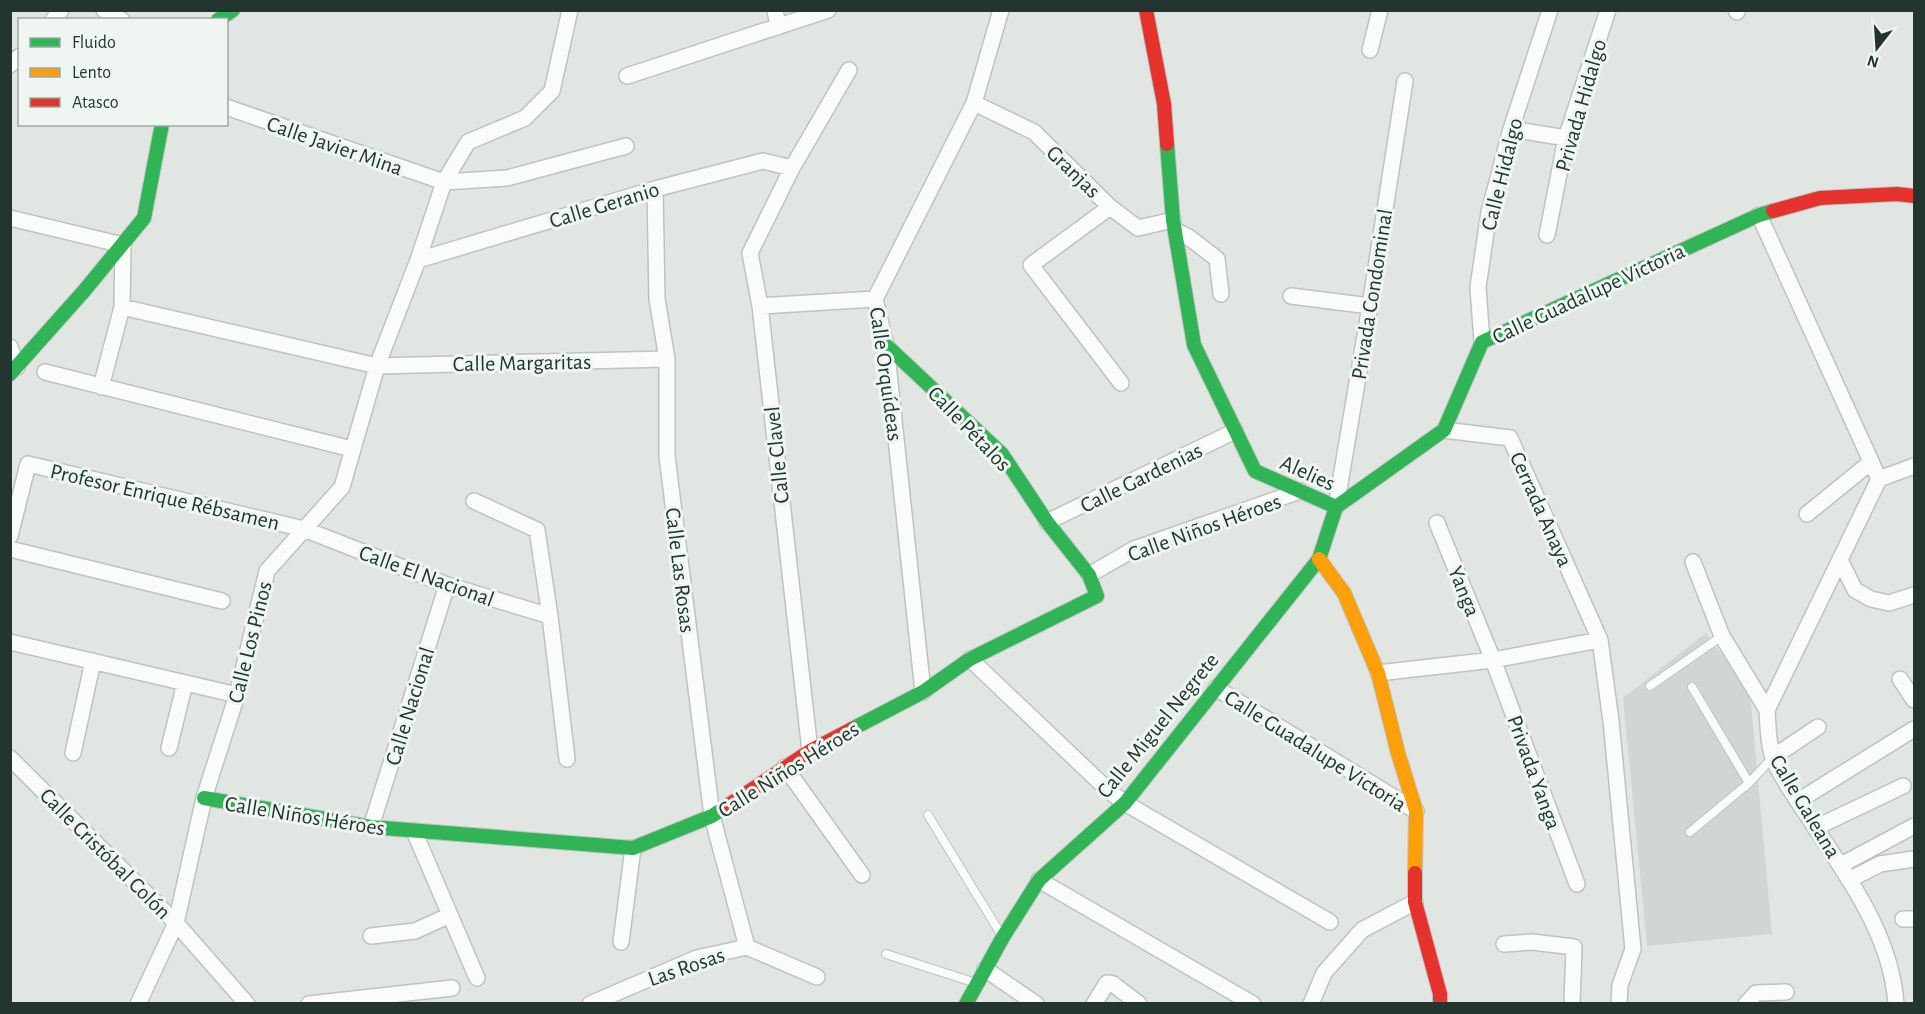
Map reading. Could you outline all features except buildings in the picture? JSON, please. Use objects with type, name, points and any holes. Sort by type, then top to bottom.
[{"type":"street","points":[[104,10],[118,18]]},
{"type":"street","points":[[775,10],[778,27]]},
{"type":"street","points":[[627,76],[828,10]]},
{"type":"street","name":"Calle Orquídeas","points":[[922,692],[886,345],[875,299],[974,104],[1001,10]]},
{"type":"street","name":"Alelies","points":[[1146,10],[1164,104],[1174,225],[1194,345],[1255,471],[1336,507],[1319,559]]},
{"type":"street","points":[[1370,50],[1380,10]]},
{"type":"street","name":"Calle Hidalgo","points":[[1482,342],[1478,287],[1489,212],[1511,129],[1550,10]]},
{"type":"street","name":"Privada Hidalgo","points":[[1547,235],[1566,138],[1608,10]]},
{"type":"street","name":"Calle Los Pinos","points":[[138,1004],[176,923],[204,798],[237,695],[267,571],[342,487],[377,366],[418,260],[444,182],[468,142],[525,118],[552,91],[571,11]]},
{"type":"street","name":"Calle Clavel","points":[[810,751],[760,306],[750,253],[792,168],[849,70]]},
{"type":"street","name":"Privada Condominal","points":[[1336,507],[1405,81]]},
{"type":"street","name":"Granjas","points":[[974,104],[1034,132],[1110,207],[1138,228],[1174,225]]},
{"type":"street","name":"Calle Javier Mina","points":[[228,108],[444,182]]},
{"type":"street","points":[[14,370],[144,218],[162,126]]},
{"type":"street","points":[[1511,129],[1566,138]]},
{"type":"street","points":[[444,182],[507,178],[626,146]]},
{"type":"street","name":"Calle Geranio","points":[[418,260],[655,189],[763,160],[792,168]]},
{"type":"street","name":"Calle Las Rosas","points":[[655,189],[657,299],[667,359],[667,456],[712,816],[747,946]]},
{"type":"street","name":"Calle Guadalupe Victoria","points":[[1444,430],[1482,342],[1759,215],[1820,198],[1897,194],[1914,196]]},
{"type":"street","points":[[1110,207],[1031,265],[1121,383]]},
{"type":"street","points":[[1759,215],[1879,479]]},
{"type":"street","points":[[10,218],[123,245]]},
{"type":"street","points":[[1174,225],[1217,259],[1221,294]]},
{"type":"street","points":[[101,387],[122,307],[123,245]]},
{"type":"street","points":[[1291,296],[1370,306]]},
{"type":"street","points":[[760,306],[875,299]]},
{"type":"street","name":"Calle Margaritas","points":[[122,307],[377,366],[667,359]]},
{"type":"street","name":"Calle Pétalos","points":[[886,345],[1002,454],[1047,522],[1089,575]]},
{"type":"street","points":[[10,347],[14,370]]},
{"type":"street","points":[[45,372],[352,449]]},
{"type":"street","points":[[1336,507],[1444,430]]},
{"type":"street","name":"Cerrada Anaya","points":[[1444,430],[1510,438],[1600,640]]},
{"type":"street","name":"Calle Gardenias","points":[[1047,522],[1235,431]]},
{"type":"street","points":[[1807,514],[1871,462]]},
{"type":"street","name":"Profesor Enrique Rébsamen","points":[[10,536],[28,464],[304,529]]},
{"type":"street","points":[[1767,710],[1879,479],[1914,466]]},
{"type":"street","name":"Calle Niños Héroes","points":[[204,798],[372,827],[633,848],[712,816],[810,751],[922,692],[970,659],[1097,596],[1089,575],[1134,549],[1300,491]]},
{"type":"street","points":[[474,501],[537,530],[567,759]]},
{"type":"street","name":"Yanga","points":[[1437,523],[1493,660]]},
{"type":"street","name":"Calle El Nacional","points":[[304,529],[447,585],[550,616]]},
{"type":"street","points":[[10,549],[222,601]]},
{"type":"street","points":[[1319,559],[1344,593],[1378,673],[1398,753],[1416,811],[1415,902],[1440,994],[1440,1004]]},
{"type":"street","name":"Calle Miguel Negrete","points":[[966,1004],[1003,937],[1039,880],[1125,802],[1319,559]]},
{"type":"street","points":[[1840,560],[1855,590],[1872,599],[1889,603],[1914,595]]},
{"type":"street","points":[[1693,562],[1722,636],[1767,710]]},
{"type":"street","name":"Calle Nacional","points":[[372,827],[447,585]]},
{"type":"street","points":[[1378,673],[1493,660],[1600,640],[1611,721],[1633,949],[1620,985],[1618,1004]]},
{"type":"street","points":[[10,642],[237,695]]},
{"type":"street","points":[[970,659],[1109,791],[1330,922]]},
{"type":"street","name":"Privada Yanga","points":[[1493,660],[1576,884]]},
{"type":"street","points":[[73,753],[93,661]]},
{"type":"street","points":[[1900,680],[1914,700]]},
{"type":"street","points":[[169,748],[185,683]]},
{"type":"street","name":"Calle Guadalupe Victoria","points":[[1216,688],[1416,811]]},
{"type":"street","name":"Calle Galeana","points":[[1767,710],[1773,756],[1798,801],[1841,865],[1878,930],[1895,992],[1896,1004]]},
{"type":"street","points":[[1773,756],[1818,727]]},
{"type":"street","points":[[1798,801],[1914,729]]},
{"type":"street","name":"Calle Cristóbal Colón","points":[[10,758],[176,923],[247,1004]]},
{"type":"street","points":[[785,767],[862,875]]},
{"type":"street","points":[[1815,828],[1903,786]]},
{"type":"street","points":[[1841,865],[1914,826]]},
{"type":"street","points":[[414,831],[477,978]]},
{"type":"street","points":[[621,942],[633,848]]},
{"type":"street","points":[[1849,880],[1880,864],[1914,859]]},
{"type":"street","points":[[1039,880],[1253,1004]]},
{"type":"street","points":[[1311,1004],[1324,973],[1362,930],[1415,902]]},
{"type":"street","points":[[371,936],[415,931],[450,915]]},
{"type":"street","points":[[1504,944],[1532,942],[1574,947],[1572,1004]]},
{"type":"street","name":"Las Rosas","points":[[590,1004],[697,958],[747,946],[817,977]]},
{"type":"street","points":[[981,976],[1036,1004]]},
{"type":"street","points":[[1094,1004],[1107,983],[1113,984],[1139,1004]]},
{"type":"street","points":[[309,1004],[452,988]]},
{"type":"street","points":[[1746,1004],[1756,993],[1785,992]]},
{"type":"lane","points":[[1650,686],[1722,636]]},
{"type":"lane","points":[[1692,687],[1749,783]]},
{"type":"lane","points":[[1690,832],[1749,783],[1773,756]]},
{"type":"lane","points":[[928,815],[1003,937]]},
{"type":"lane","points":[[886,954],[981,976]]},
{"type":"shaded area","points":[[1706,633],[1750,693],[1772,934],[1647,946],[1623,698]]},
{"type":"traffic: fast","points":[[221,18],[233,10]]},
{"type":"traffic: fast","points":[[10,374],[84,291],[144,218],[162,126]]},
{"type":"traffic: fast","points":[[1167,144],[1173,220],[1194,345],[1255,471],[1336,507]]},
{"type":"traffic: fast","points":[[1336,507],[1444,430],[1482,342],[1759,215],[1773,211]]},
{"type":"traffic: fast","points":[[852,729],[923,692],[970,659],[1097,596],[1089,575],[1047,522],[1002,454],[886,345]]},
{"type":"traffic: fast","points":[[966,1004],[1003,937],[1039,880],[1125,803],[1319,559],[1336,507]]},
{"type":"traffic: fast","points":[[204,798],[371,827],[633,848],[712,816],[724,808]]},
{"type":"traffic: slow","points":[[1319,559],[1344,593],[1378,673],[1398,753],[1416,811],[1415,873]]},
{"type":"traffic: jam","points":[[1146,10],[1164,104],[1167,144]]},
{"type":"traffic: jam","points":[[1773,211],[1820,198],[1897,194],[1914,196]]},
{"type":"traffic: jam","points":[[724,808],[810,751],[852,729]]},
{"type":"traffic: jam","points":[[1415,873],[1415,902],[1440,994],[1440,1004]]}]
